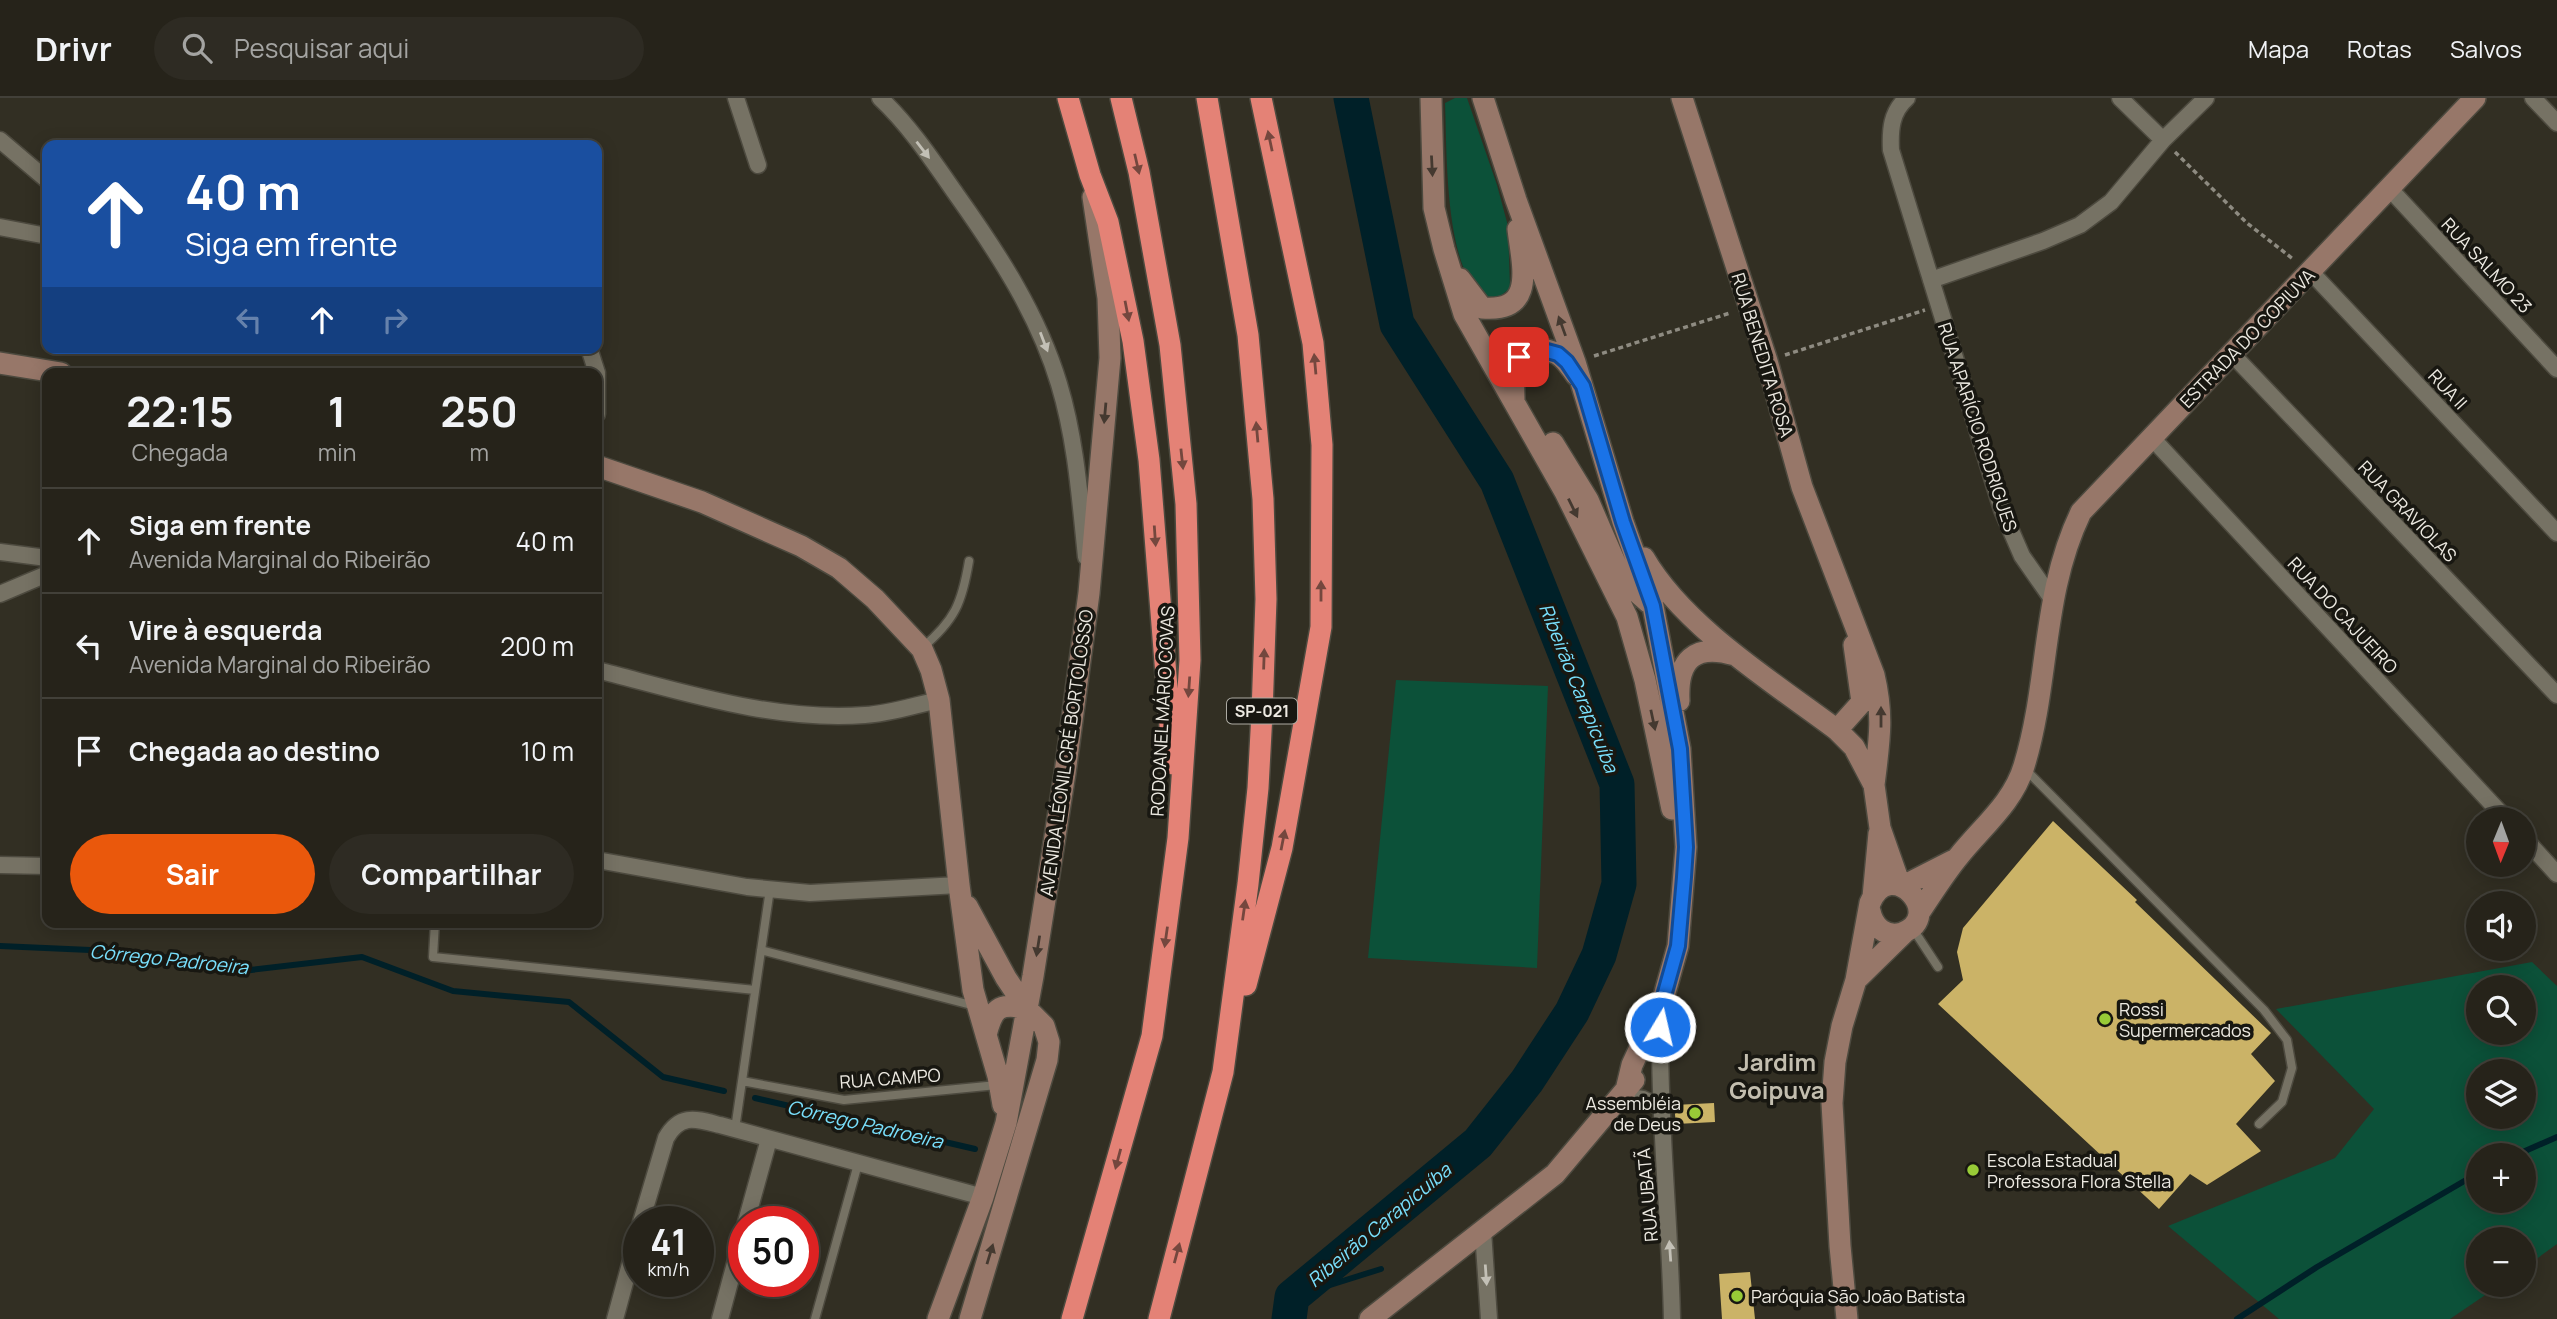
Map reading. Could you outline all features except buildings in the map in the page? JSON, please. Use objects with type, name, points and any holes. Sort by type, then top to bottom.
[{"type":"highway","points":[[1068,98],[1090,174],[1108,222],[1133,341],[1148,447],[1178,838]]},
{"type":"highway","name":"RODOANEL MÁRIO COVAS","points":[[1072,1319],[1152,1036],[1178,838],[1190,660],[1186,504],[1171,345],[1139,172],[1121,98]]},
{"type":"highway","name":"SP-021","points":[[1159,1319],[1223,1072],[1258,788],[1266,599],[1263,499],[1248,335],[1207,98]]},
{"type":"highway","points":[[1223,1072],[1282,848],[1321,627],[1322,445],[1313,343],[1261,98]]},
{"type":"main road","points":[[1431,98],[1434,208],[1464,314],[1564,492],[1627,617],[1671,799],[1679,916]]},
{"type":"main road","points":[[1483,98],[1516,200],[1576,362],[1623,522],[1653,606],[1680,749]]},
{"type":"main road","name":"RUA BENEDITA ROSA","points":[[1682,98],[1767,361],[1802,487],[1866,650],[1881,706],[1882,724],[1874,785],[1880,828],[1901,886]]},
{"type":"main road","name":"ESTRADA DO COPIUVA","points":[[2052,598],[2067,543],[2081,512],[2475,98]]},
{"type":"main road","name":"AVENIDA LÉONIL CRÉ BORTOLOSSO","points":[[938,1319],[983,1197],[1006,1123],[1033,976],[1065,773],[1089,593],[1110,358],[1108,298],[1090,174]]},
{"type":"main road","points":[[1444,249],[1477,304],[1482,308],[1497,309],[1511,305],[1521,293],[1523,280],[1516,200]]},
{"type":"main road","points":[[1583,386],[1567,362],[1558,354],[1536,348],[1519,357],[1514,375],[1515,404],[1544,430],[1588,500],[1617,567],[1632,588],[1653,606],[1738,655]]},
{"type":"main road","points":[[0,363],[42,370]]},
{"type":"main road","points":[[602,468],[702,502],[801,546],[839,568],[875,599],[922,649],[939,700],[960,890],[978,1006],[1000,1085],[1006,1123]]},
{"type":"main road","points":[[1623,522],[1666,590],[1688,615],[1837,730]]},
{"type":"main road","points":[[1856,980],[1912,924],[1956,859],[2002,808],[2024,768],[2039,694],[2052,598]]},
{"type":"main road","name":"RUA BENEDITA ROSA","points":[[1850,610],[1861,702],[1837,730],[1854,747],[1874,785]]},
{"type":"main road","points":[[1370,1319],[1555,1174],[1640,1072],[1660,1027],[1664,996],[1678,946],[1686,847],[1678,687],[1681,673],[1688,660],[1698,652],[1710,650],[1738,655]]},
{"type":"main road","name":"RUA BENEDITA ROSA","points":[[1847,1319],[1832,1103],[1840,1038],[1856,980],[1871,904],[1880,828]]},
{"type":"main road","points":[[1901,886],[1916,897],[1912,924],[1897,934],[1881,930],[1871,919],[1871,904],[1880,889],[1889,885],[1901,886],[1956,859]]},
{"type":"main road","points":[[960,890],[1006,978],[1026,1007],[1044,1026],[1049,1042],[1047,1060],[970,1319]]},
{"type":"main road","points":[[1624,1093],[1632,1065],[1664,996]]},
{"type":"main road","points":[[986,1035],[997,1009],[1006,1005],[1026,1007]]},
{"type":"main road","points":[[947,1319],[948,1289]]},
{"type":"street","points":[[736,98],[758,164]]},
{"type":"street","points":[[880,98],[891,108],[990,242],[1039,329],[1060,385],[1077,466],[1089,593]]},
{"type":"street","name":"RUA APARÍCIO RODRIGUES","points":[[1907,98],[1899,105],[1890,127],[1891,150],[2002,510],[2022,556],[2052,598]]},
{"type":"street","points":[[2120,98],[2163,140]]},
{"type":"street","points":[[1931,280],[2043,241],[2080,225],[2111,202],[2163,140],[2206,98]]},
{"type":"street","points":[[2533,98],[2557,123]]},
{"type":"street","points":[[0,140],[42,176]]},
{"type":"street","name":"RUA SALMO 23","points":[[2389,188],[2557,369]]},
{"type":"street","points":[[0,227],[42,235]]},
{"type":"street","name":"RUA II","points":[[2311,272],[2557,533]]},
{"type":"street","name":"RUA GRAVIOLAS","points":[[2231,353],[2557,695]]},
{"type":"street","name":"RUA DO CAJUEIRO","points":[[2152,438],[2495,807]]},
{"type":"street","points":[[0,552],[42,557]]},
{"type":"street","points":[[0,594],[42,576]]},
{"type":"street","points":[[602,671],[716,701],[824,716],[868,715],[939,700]]},
{"type":"street","points":[[2536,851],[2557,874]]},
{"type":"street","points":[[602,861],[690,878],[810,893],[960,890]]},
{"type":"street","points":[[0,865],[42,866]]},
{"type":"street","name":"RUA UBATÃ","points":[[1660,1027],[1660,1107],[1671,1259],[1672,1319]]},
{"type":"street","points":[[1624,1093],[1660,1107]]},
{"type":"street","points":[[646,1206],[661,1152],[673,1127],[680,1122],[699,1120],[983,1197]]},
{"type":"street","points":[[750,1206],[769,1139]]},
{"type":"street","points":[[1483,1231],[1489,1319]]},
{"type":"street","points":[[720,1319],[728,1289]]},
{"type":"street","points":[[615,1319],[623,1290]]},
{"type":"lane","points":[[922,649],[943,630],[956,610],[964,590],[969,561]]},
{"type":"lane","points":[[2024,768],[2263,1010],[2287,1040],[2292,1068],[2282,1102],[2259,1124]]},
{"type":"lane","points":[[734,1129],[770,889]]},
{"type":"lane","points":[[1912,924],[1938,967]]},
{"type":"lane","points":[[435,928],[433,957],[755,990]]},
{"type":"lane","points":[[761,950],[978,1006]]},
{"type":"lane","name":"RUA CAMPO","points":[[742,1081],[844,1100],[1000,1085]]},
{"type":"lane","points":[[815,1319],[858,1164]]},
{"type":"path","points":[[2163,140],[2247,223],[2311,272]]},
{"type":"path","points":[[1767,361],[1940,305]]},
{"type":"path","points":[[1576,362],[1749,307]]},
{"type":"green space","points":[[1455,98],[1467,98],[1508,226],[1510,288],[1497,299],[1482,294],[1470,280],[1460,259],[1454,233],[1445,103]]},
{"type":"green space","points":[[1396,680],[1548,686],[1537,968],[1368,958]]},
{"type":"green space","points":[[2532,962],[2557,986],[2557,1244],[2536,1259],[2536,1227],[2466,1227],[2466,1297],[2482,1297],[2450,1319],[2279,1319],[2168,1226],[2335,1158],[2374,1109],[2276,1009]]},
{"type":"waterway","name":"Ribeirão Carapicuíba","points":[[1289,1319],[1292,1297],[1478,1143],[1527,1081],[1572,1012],[1599,955],[1619,884],[1617,784],[1497,481],[1397,324],[1351,98]]},
{"type":"waterway","name":"Córrego Padroeira","points":[[0,946],[135,952],[242,971],[362,957],[453,991],[569,1002],[663,1077],[724,1091]]},
{"type":"waterway","name":"Córrego Padroeira","points":[[755,1098],[975,1149]]},
{"type":"waterway","points":[[2536,1146],[2557,1137]]},
{"type":"waterway","points":[[2237,1319],[2317,1267],[2466,1180]]},
{"type":"waterway","points":[[1292,1297],[1381,1269]]},
{"type":"place","name":"Rossi Supermercados","points":[[2105,1019]]},
{"type":"place","name":"Assembléia de Deus","points":[[1695,1113]]},
{"type":"place","name":"Escola Estadual Professora Flora Stella","points":[[1973,1170]]},
{"type":"place","name":"Paróquia São João Batista","points":[[1737,1296]]},
{"type":"district","name":"Jardim Goipuva","points":[[1777,1075]]},
{"type":"route","points":[[1519,357],[1536,348],[1558,354],[1567,362],[1583,386],[1623,522],[1653,606],[1680,749],[1686,847],[1678,946],[1664,996],[1660,1027]]}]
